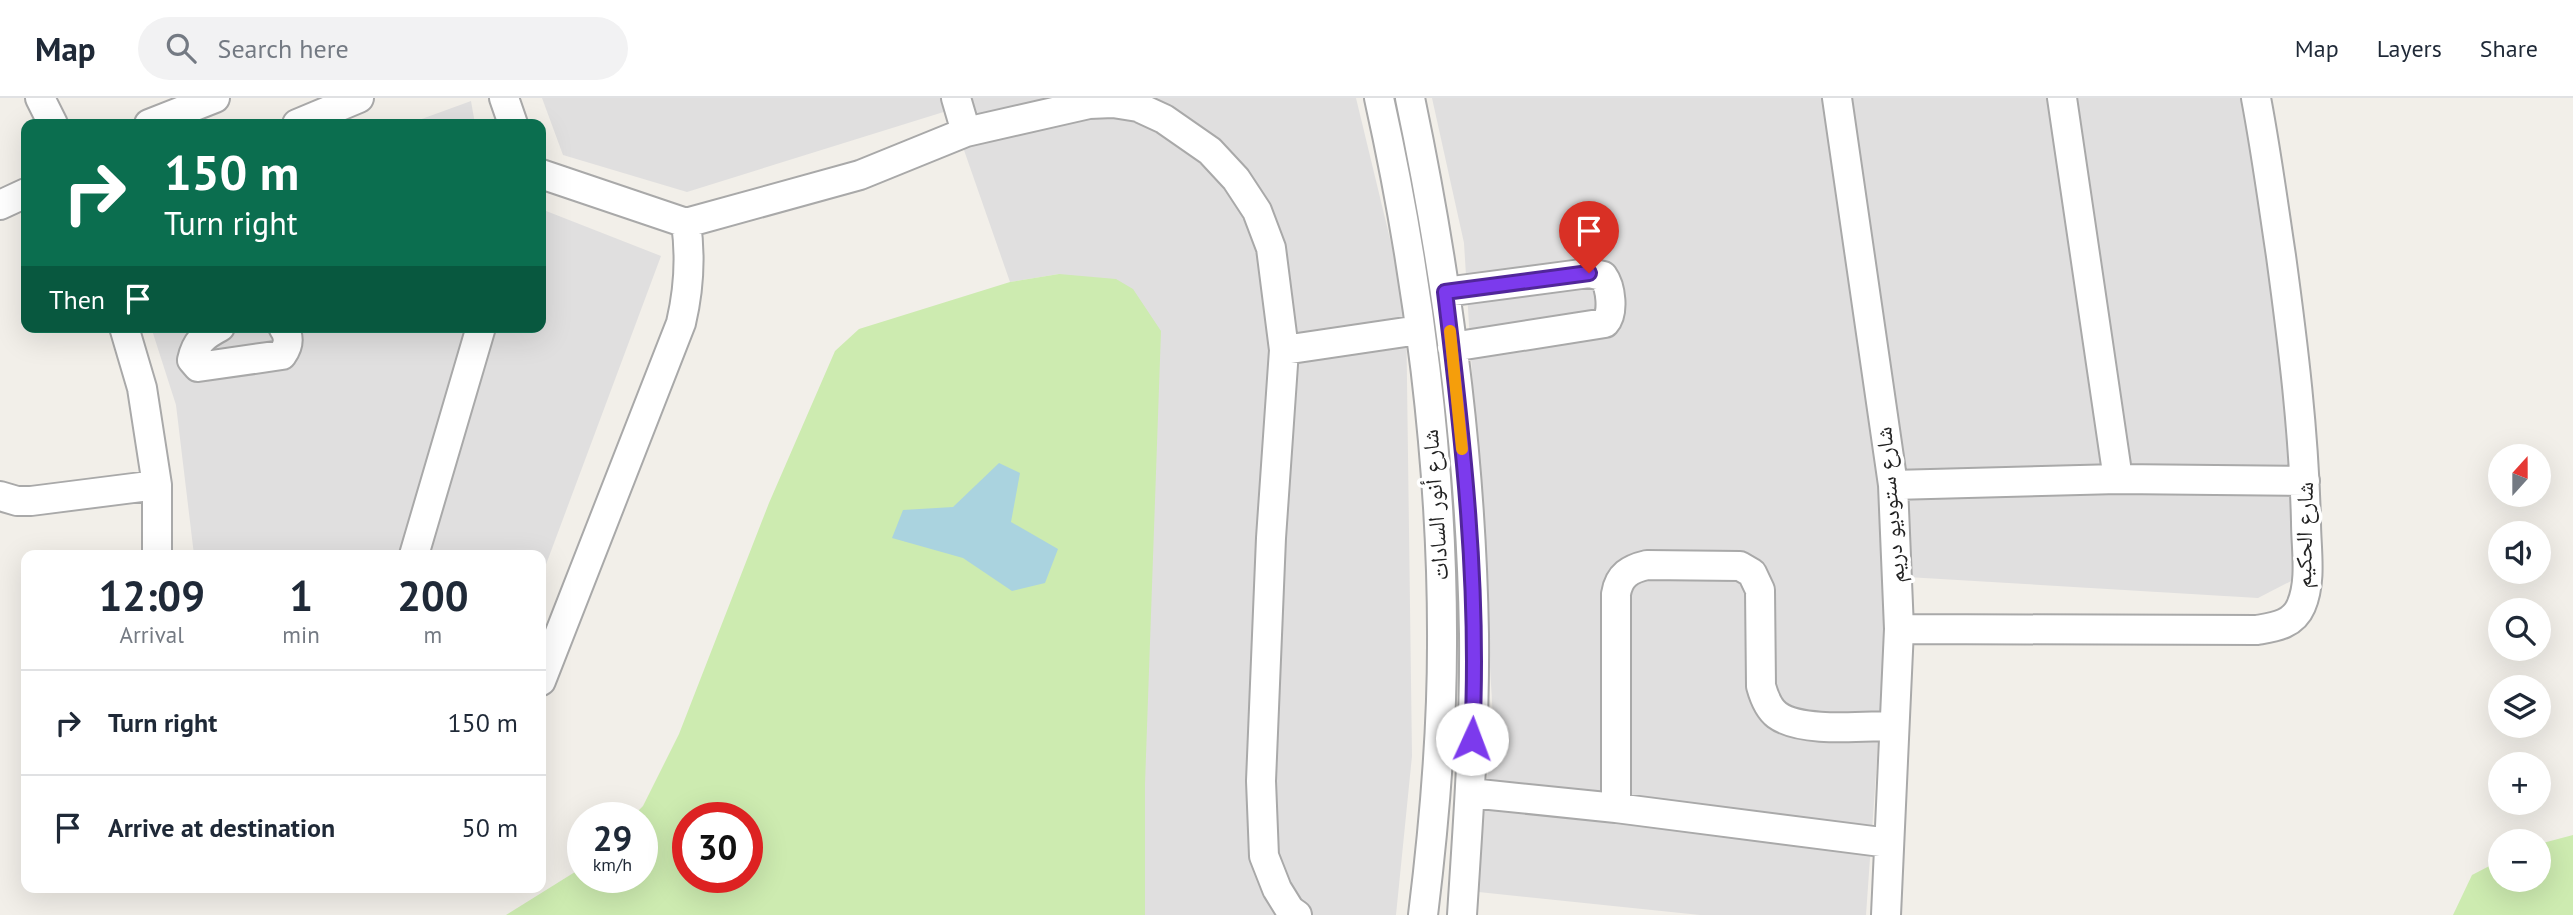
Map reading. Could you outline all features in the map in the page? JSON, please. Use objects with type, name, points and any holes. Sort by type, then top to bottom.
[{"type":"street","points":[[40,98],[50,119]]},
{"type":"street","points":[[162,119],[215,98]]},
{"type":"street","points":[[309,119],[359,98]]},
{"type":"street","points":[[504,98],[511,119]]},
{"type":"street","points":[[956,98],[966,132]]},
{"type":"street","name":"شارع أنور السادات","points":[[1379,98],[1395,169],[1419,330],[1432,433],[1439,523],[1442,645],[1436,776],[1423,915]]},
{"type":"street","name":"شارع أنور السادات","points":[[1410,98],[1431,200],[1445,292],[1469,516],[1474,711],[1462,915]]},
{"type":"street","name":"شارع ستوديو دريم","points":[[1837,98],[1893,485],[1899,629],[1886,915]]},
{"type":"street","points":[[2062,98],[2118,479]]},
{"type":"street","name":"شارع الحكيم","points":[[1899,629],[2257,630],[2284,625],[2300,610],[2305,593],[2305,481],[2291,327],[2256,98]]},
{"type":"street","points":[[546,176],[687,223],[860,175],[966,132],[1089,104],[1113,103],[1138,107],[1164,119],[1210,151],[1237,179],[1256,211],[1270,248],[1284,350],[1270,551],[1261,781],[1264,856],[1277,889],[1290,910],[1297,915]]},
{"type":"street","points":[[0,205],[21,195]]},
{"type":"street","points":[[546,668],[681,323],[687,298],[690,252],[687,223]]},
{"type":"street","points":[[1445,292],[1589,273],[1603,276],[1609,288],[1610,315],[1605,323],[1452,347]]},
{"type":"street","points":[[1284,350],[1419,330]]},
{"type":"street","points":[[126,333],[142,388],[157,485],[157,550]]},
{"type":"street","points":[[209,333],[196,346],[192,360],[198,367],[282,355],[288,343],[288,333]]},
{"type":"street","points":[[415,550],[479,333]]},
{"type":"street","points":[[1893,485],[2118,479],[2305,481]]},
{"type":"street","points":[[0,496],[31,502],[157,485]]},
{"type":"street","points":[[1616,808],[1616,594],[1622,576],[1632,569],[1647,565],[1740,566],[1752,573],[1760,590],[1761,687],[1765,701],[1776,715],[1790,722],[1814,725],[1893,726]]},
{"type":"street","points":[[1469,793],[1616,808],[1889,843]]},
{"type":"shaded area","points":[[542,98],[1356,98],[1406,305],[1412,756],[1396,915],[1145,915],[1145,784],[1059,274],[1010,282],[950,110],[687,192],[563,155]]},
{"type":"shaded area","points":[[1432,98],[2246,98],[2305,432],[2297,578],[2258,598],[1890,576],[1866,915],[1700,915],[1469,891],[1494,733],[1464,243]]},
{"type":"shaded area","points":[[471,101],[474,119],[422,119]]},
{"type":"shaded area","points":[[546,211],[661,256],[546,565],[546,550],[193,550],[176,405],[153,333],[546,333]]},
{"type":"green space","points":[[1059,274],[1116,279],[1133,289],[1161,331],[1145,784],[1145,915],[506,915],[541,893],[546,893],[546,890],[567,877],[567,893],[658,893],[658,802],[645,802],[679,734],[769,503],[835,351],[859,329],[1010,282]]},
{"type":"green space","points":[[2573,835],[2573,915],[2453,915],[2472,875],[2488,867],[2488,892],[2551,892],[2551,841]]},
{"type":"water","points":[[999,463],[1020,473],[1011,522],[1058,549],[1045,583],[1012,591],[963,558],[892,538],[903,510],[953,507]]},
{"type":"slow traffic","points":[[1450,331],[1462,449]]},
{"type":"route","points":[[1472,739],[1474,633],[1469,516],[1445,292],[1589,273]]}]
